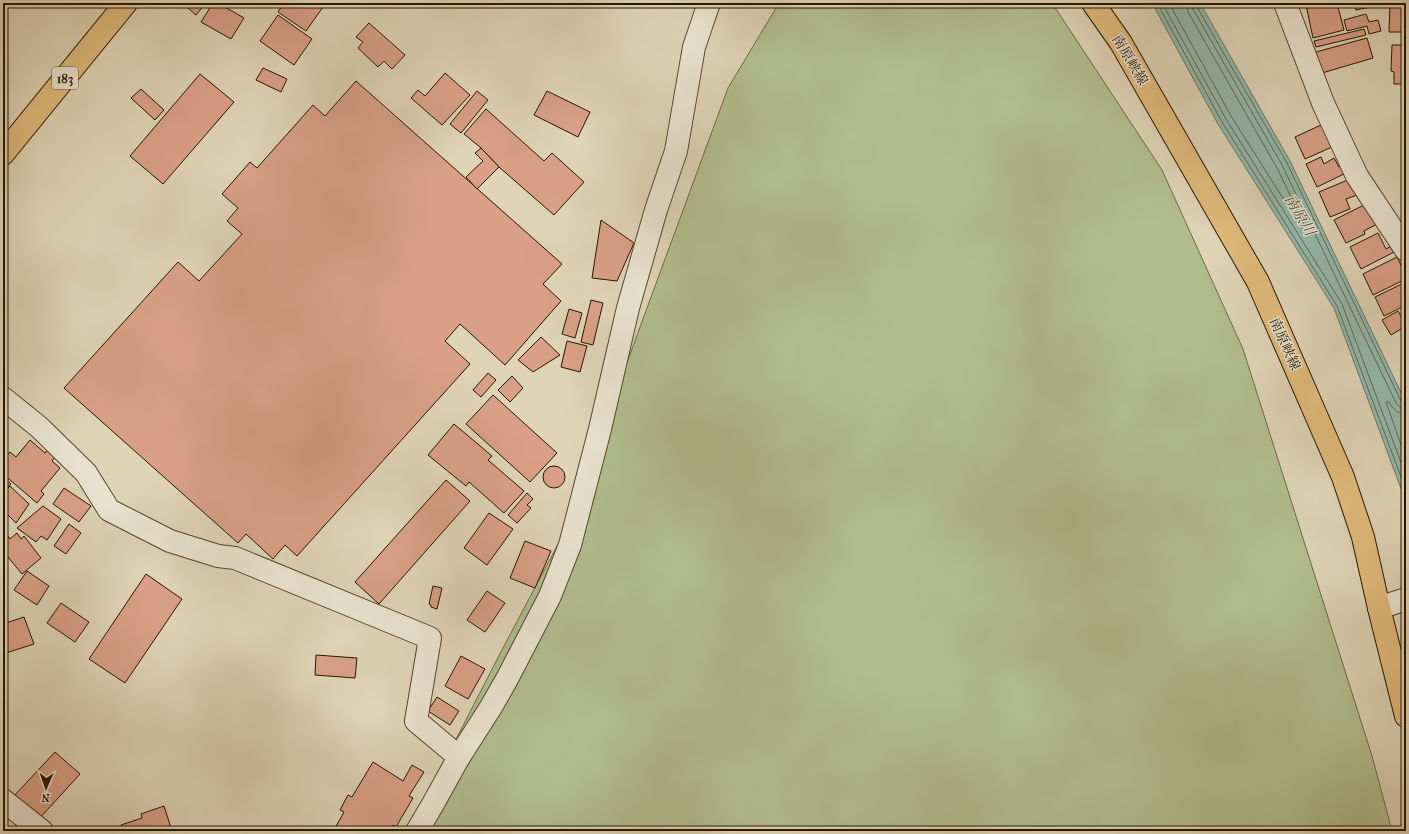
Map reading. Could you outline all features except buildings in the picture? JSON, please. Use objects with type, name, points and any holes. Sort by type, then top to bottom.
[{"type":"main road","name":"183","points":[[3,154],[126,3]]},
{"type":"main road","name":"南原峡線","points":[[1093,3],[1120,43],[1258,282],[1343,477],[1363,537],[1406,716]]},
{"type":"street","points":[[417,831],[459,757],[507,679],[550,596],[570,545],[600,429],[628,308],[656,210],[676,151],[694,47],[709,3]]},
{"type":"street","points":[[1284,3],[1322,103],[1357,176],[1406,250]]},
{"type":"street","points":[[3,398],[39,427],[86,473],[109,510],[170,541],[218,556],[235,558],[430,638],[416,721],[459,757]]},
{"type":"street","points":[[1379,608],[1406,599]]},
{"type":"street","points":[[3,800],[42,831]]},
{"type":"green space","points":[[779,3],[1052,3],[1162,170],[1243,349],[1372,756],[1392,831],[418,831],[433,784],[565,531],[728,88]]},
{"type":"water","name":"南原川","points":[[1152,3],[1200,3],[1290,161],[1406,403],[1406,502],[1334,308],[1218,124]]}]
